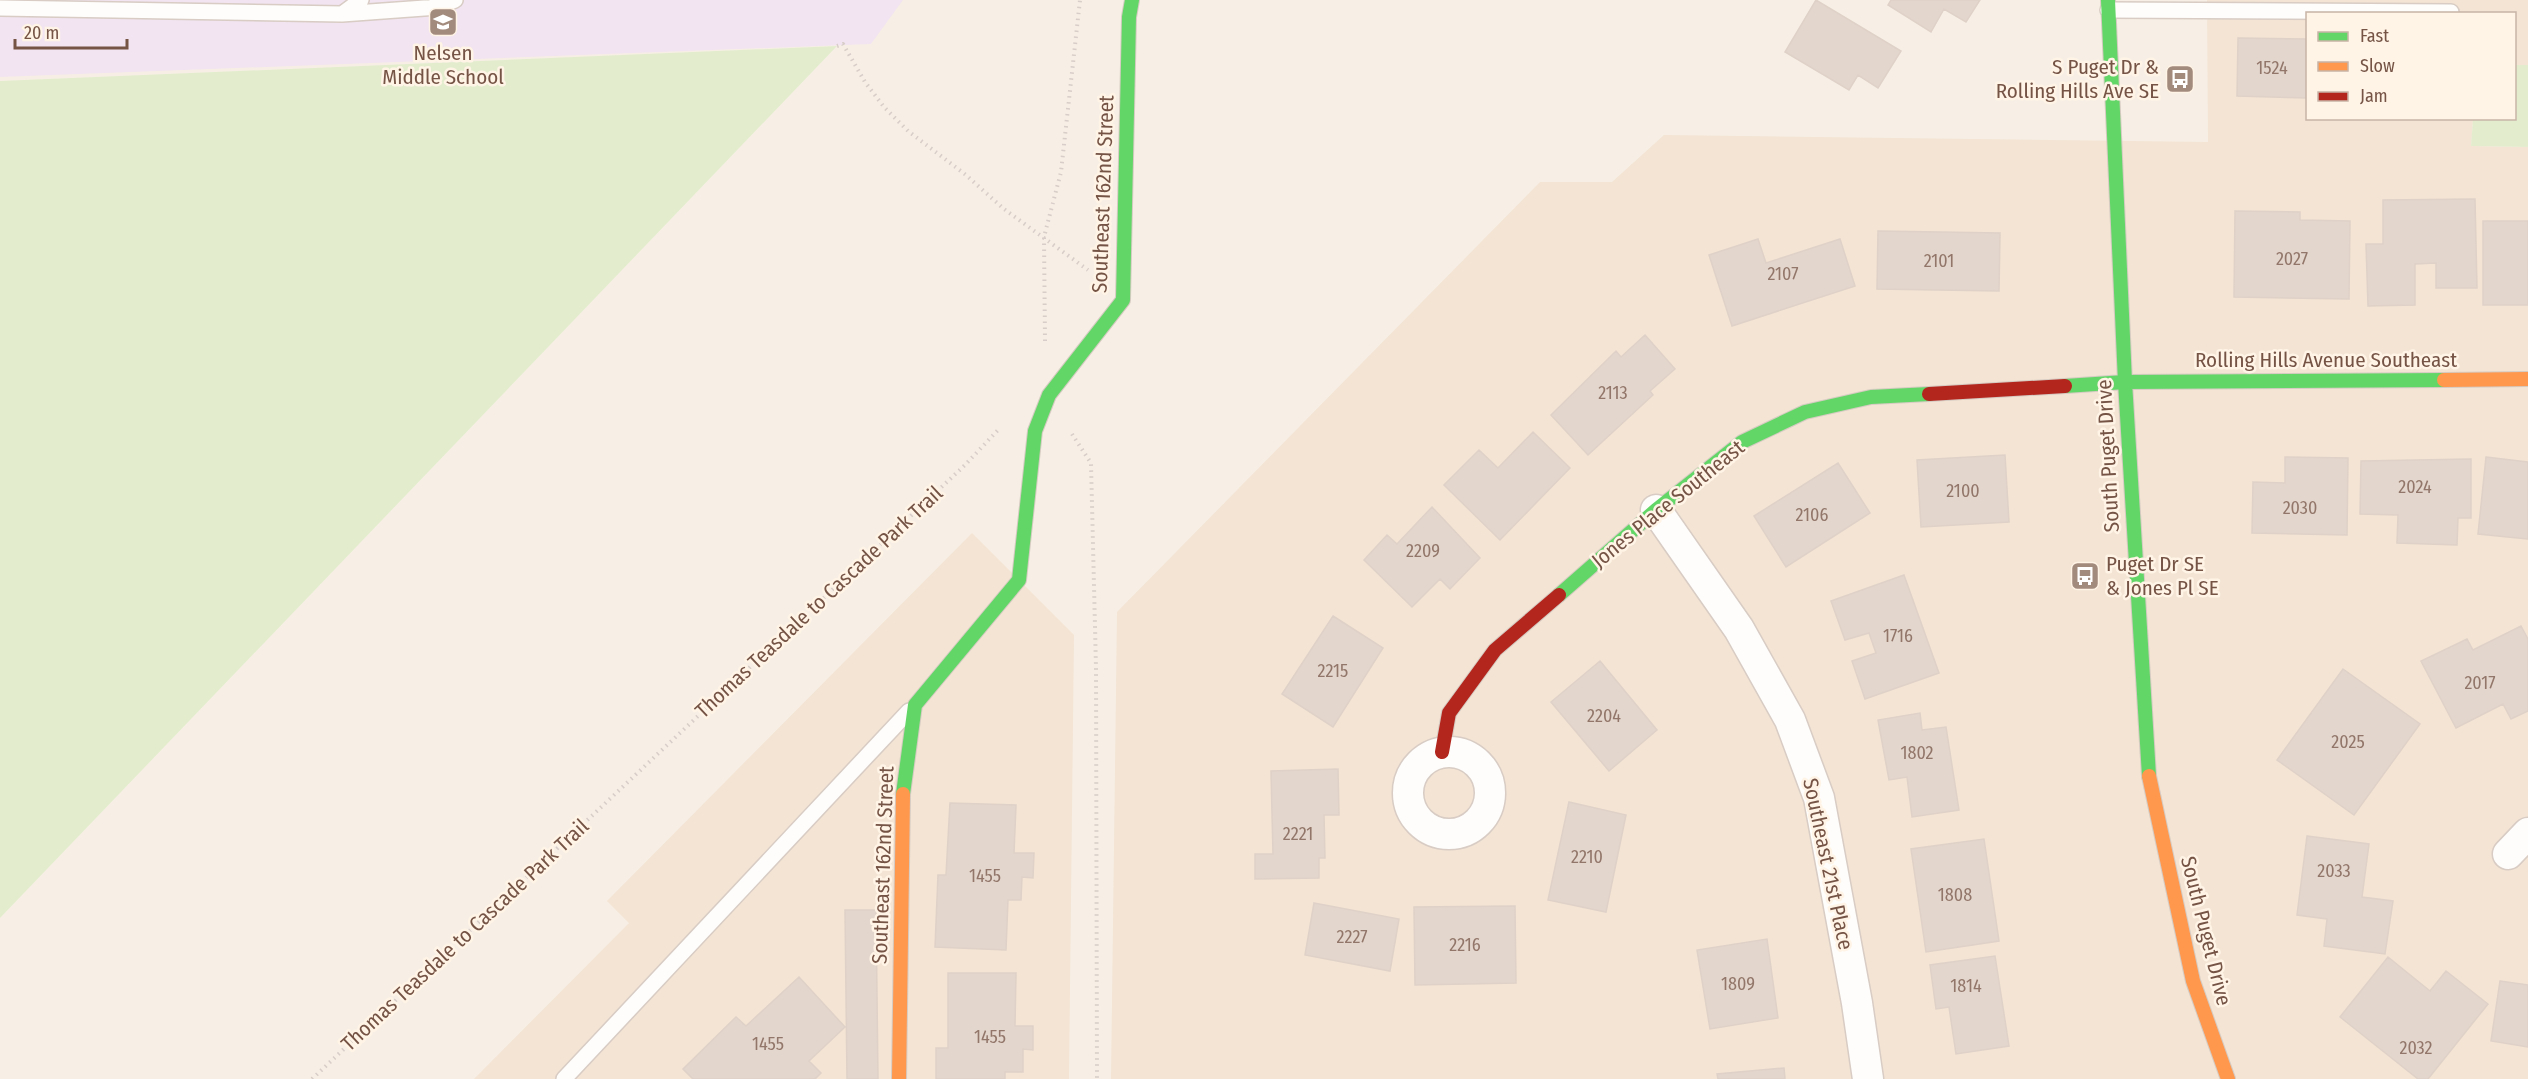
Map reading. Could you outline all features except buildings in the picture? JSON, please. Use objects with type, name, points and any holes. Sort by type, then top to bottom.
[{"type":"street","name":"Southeast 162nd Street","points":[[898,1079],[903,792],[915,705],[1019,580],[1035,431],[1049,394],[1123,300],[1129,17],[1132,0]]},
{"type":"street","name":"South Puget Drive","points":[[2108,5],[2125,382],[2150,785],[2193,981],[2228,1079]]},
{"type":"street","name":"Rolling Hills Avenue Southeast","points":[[2125,382],[2528,380]]},
{"type":"street","name":"Jones Place Southeast","points":[[1442,752],[1449,713],[1495,650],[1656,510],[1742,442],[1805,412],[1871,397],[2125,382]]},
{"type":"street","name":"Southeast 21st Place","points":[[1656,510],[1739,629],[1790,720],[1819,798],[1857,1003],[1868,1079]]},
{"type":"lane","points":[[342,14],[361,0]]},
{"type":"lane","points":[[0,8],[342,14],[438,4],[455,0]]},
{"type":"lane","points":[[2108,5],[2451,12]]},
{"type":"lane","points":[[564,1079],[915,705]]},
{"type":"path","points":[[1045,346],[1044,237],[1061,172],[1080,0]]},
{"type":"path","points":[[837,46],[843,44],[865,82],[884,107],[908,131],[966,175],[1004,209],[1097,277],[1123,300]]},
{"type":"path","points":[[1049,394],[1090,464],[1095,668],[1097,1079]]},
{"type":"path","name":"Thomas Teasdale to Cascade Park Trail","points":[[312,1079],[948,481],[1004,424]]},
{"type":"shaded area","name":"Nelsen Middle School","points":[[0,0],[903,0],[871,44],[0,77]]},
{"type":"shaded area","points":[[2207,0],[2528,0],[2528,65],[2516,65],[2516,12],[2306,12],[2306,120],[2473,120],[2471,146],[2528,147],[2528,1079],[1111,1079],[1117,612],[1540,182],[1612,182],[1664,135],[2208,142]]},
{"type":"shaded area","points":[[972,533],[1074,635],[1069,1079],[474,1079],[629,923],[607,901]]},
{"type":"green space","points":[[837,46],[0,918],[0,81]]},
{"type":"green space","points":[[2516,65],[2528,65],[2528,147],[2471,146],[2473,120],[2516,120]]},
{"type":"traffic: fast","points":[[903,794],[915,705],[1019,580],[1035,431],[1049,395],[1123,300],[1129,17],[1132,0]]},
{"type":"traffic: fast","points":[[2108,0],[2125,382],[2149,776]]},
{"type":"traffic: fast","points":[[2065,386],[2125,382],[2444,380]]},
{"type":"traffic: fast","points":[[1559,595],[1656,510],[1742,442],[1805,412],[1871,397],[1929,394]]},
{"type":"traffic: slow","points":[[2444,380],[2528,379]]},
{"type":"traffic: slow","points":[[2149,776],[2193,981],[2228,1079]]},
{"type":"traffic: slow","points":[[899,1079],[903,794]]},
{"type":"traffic: jam","points":[[1929,394],[2065,386]]},
{"type":"traffic: jam","points":[[1442,752],[1449,713],[1495,650],[1559,595]]},
{"type":"place","name":"Nelsen Middle School","points":[[443,22]]},
{"type":"place","name":"S Puget Dr & Rolling Hills Ave SE","points":[[2180,79]]},
{"type":"place","name":"Puget Dr SE & Jones Pl SE","points":[[2085,576]]}]
